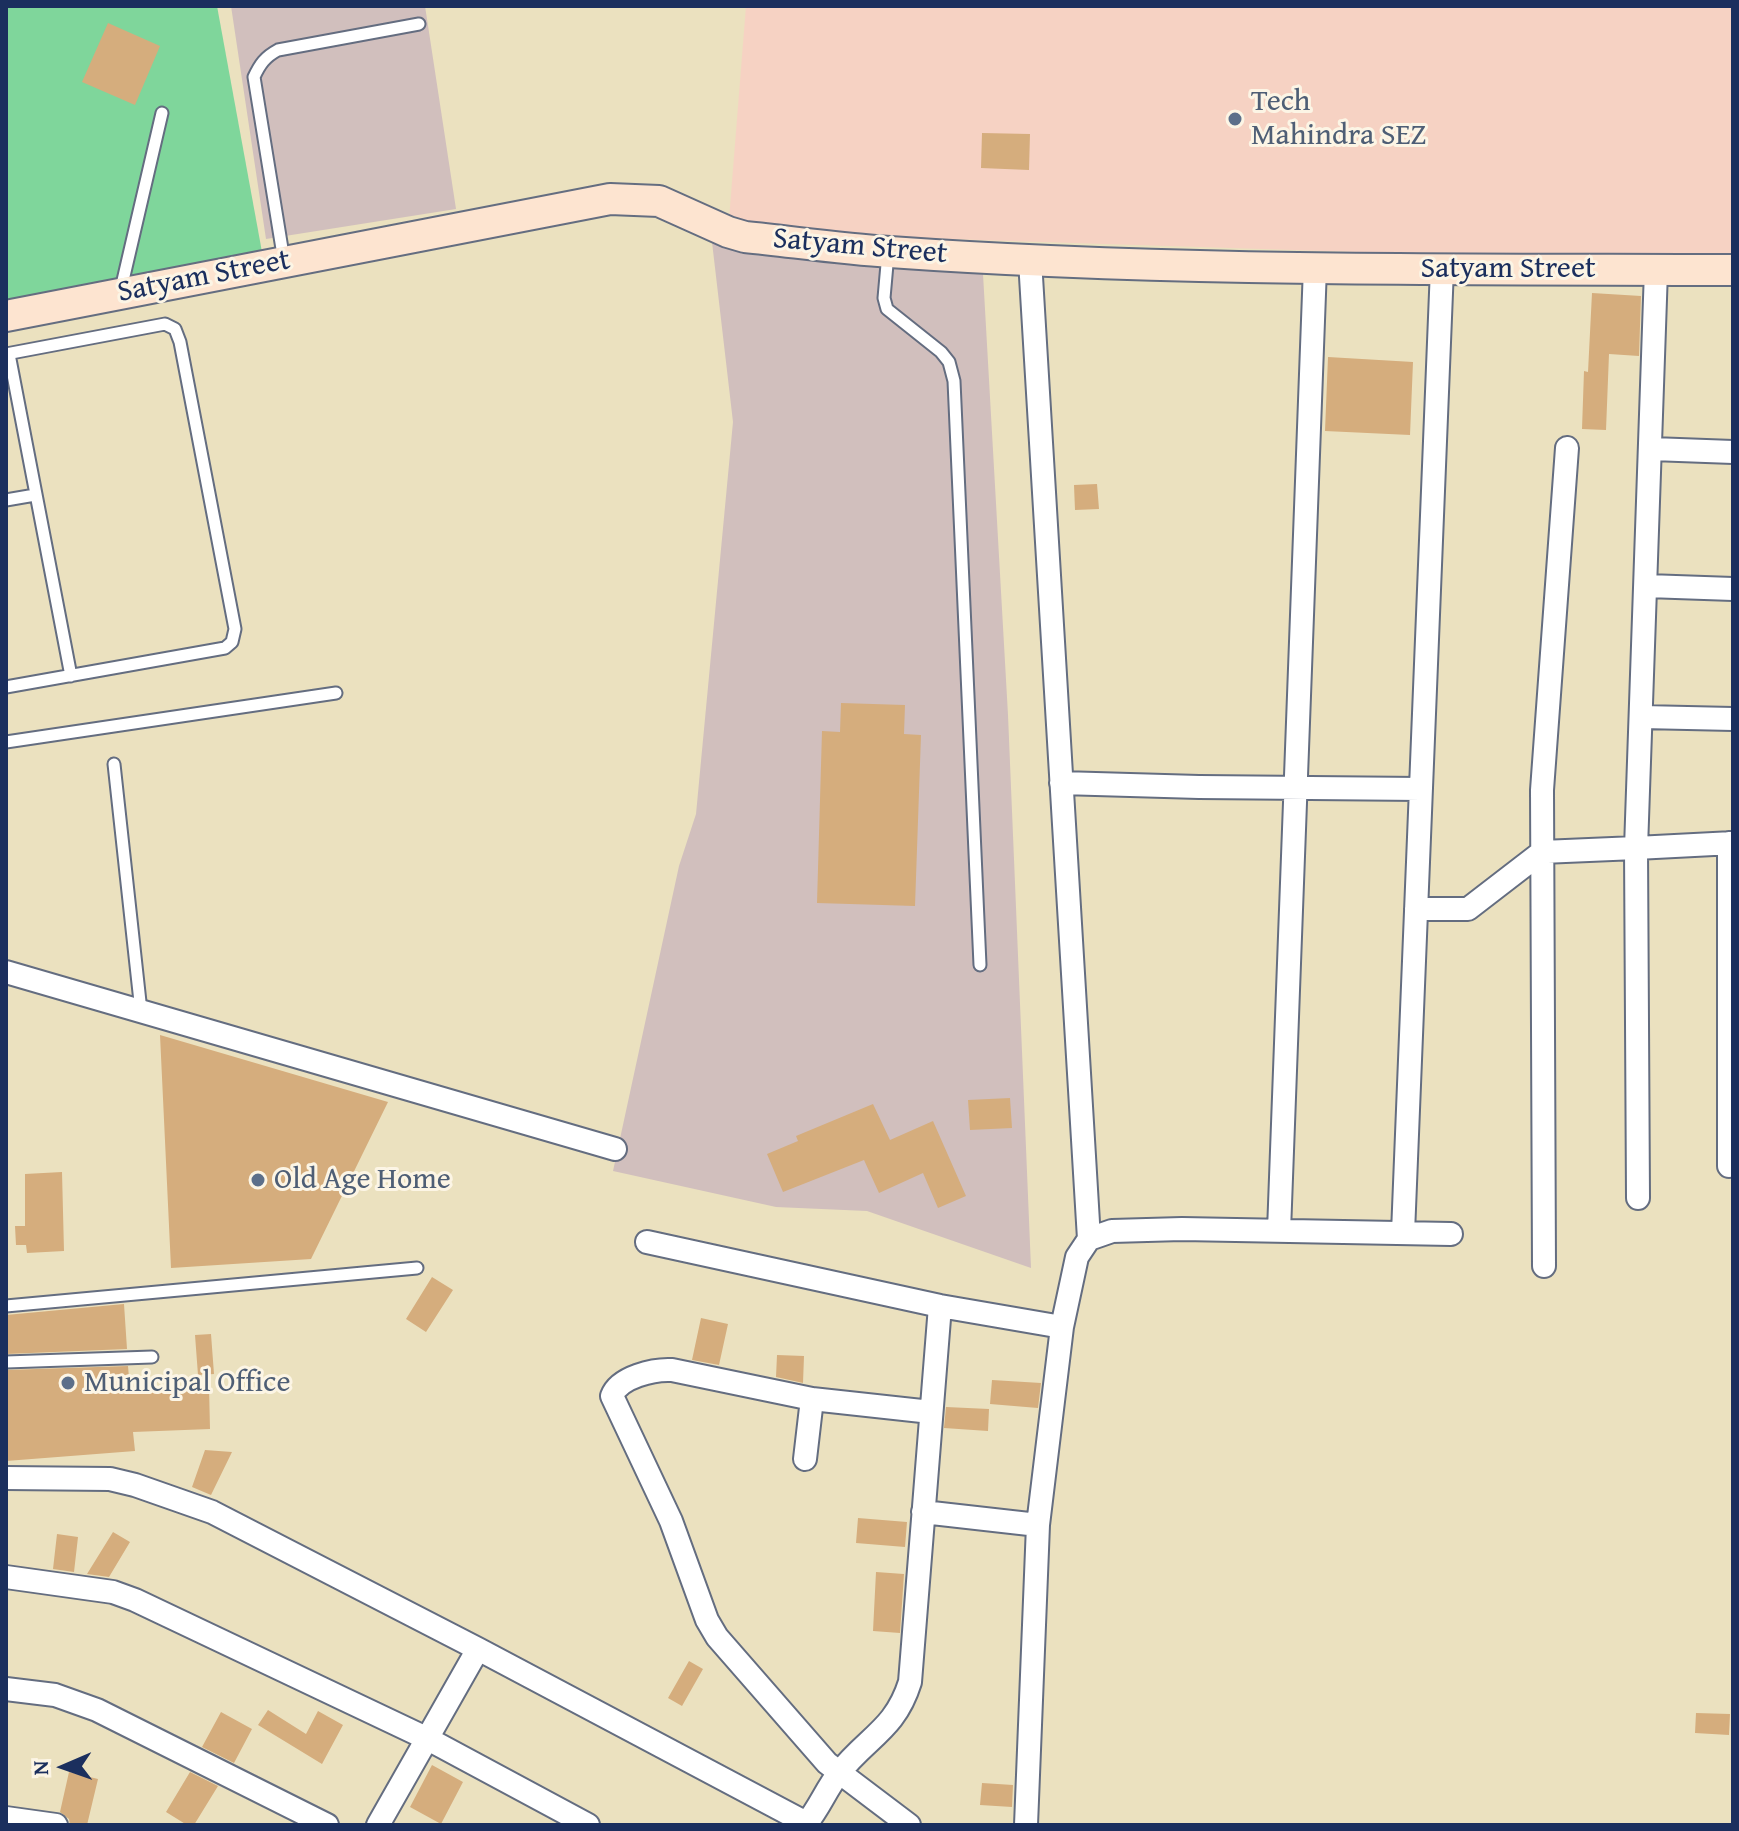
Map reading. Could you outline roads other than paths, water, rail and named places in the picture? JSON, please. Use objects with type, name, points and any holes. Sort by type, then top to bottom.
[{"type":"street","name":"Satyam Street","points":[[6,316],[610,199],[659,201],[745,237],[888,252],[1030,260],[1315,267],[1733,270]]},
{"type":"street","points":[[1030,260],[1089,1239]]},
{"type":"street","points":[[1279,1231],[1315,267]]},
{"type":"street","points":[[1403,1233],[1442,268]]},
{"type":"street","points":[[1638,1198],[1636,848],[1656,270]]},
{"type":"street","points":[[1544,1266],[1542,790],[1567,448]]},
{"type":"street","points":[[1652,449],[1733,452]]},
{"type":"street","points":[[1647,586],[1733,589]]},
{"type":"street","points":[[1642,717],[1733,719]]},
{"type":"street","points":[[1061,783],[1421,789]]},
{"type":"street","points":[[1416,909],[1468,909],[1542,852],[1731,843],[1729,1166]]},
{"type":"street","points":[[6,972],[615,1149]]},
{"type":"street","points":[[1026,1825],[1038,1525],[1062,1327],[1077,1257],[1089,1239],[1112,1231],[1451,1234]]},
{"type":"street","points":[[647,1242],[940,1306],[1062,1327]]},
{"type":"street","points":[[6,1478],[110,1479],[212,1512],[807,1824],[839,1773],[895,1717],[904,1703],[910,1682],[940,1306]]},
{"type":"street","points":[[909,1825],[839,1773],[717,1637],[707,1620],[667,1513],[612,1396],[618,1386],[663,1369],[812,1399],[931,1412]]},
{"type":"street","points":[[805,1459],[812,1399]]},
{"type":"street","points":[[923,1512],[1038,1525]]},
{"type":"street","points":[[6,1577],[113,1592],[135,1600],[428,1739],[588,1825]]},
{"type":"street","points":[[378,1825],[478,1649]]},
{"type":"street","points":[[6,1689],[55,1695],[97,1710],[327,1825]]},
{"type":"street","points":[[6,1818],[56,1825]]},
{"type":"lane","points":[[284,262],[254,77],[259,65],[278,50],[419,24]]},
{"type":"lane","points":[[120,294],[162,113]]},
{"type":"lane","points":[[888,252],[884,298],[887,309],[941,352],[949,362],[954,381],[980,965]]},
{"type":"lane","points":[[6,687],[71,676],[225,648],[232,642],[235,629],[180,342],[175,329],[165,324],[7,354],[71,676]]},
{"type":"lane","points":[[6,500],[35,495]]},
{"type":"lane","points":[[6,742],[336,693]]},
{"type":"lane","points":[[114,764],[141,1011]]},
{"type":"lane","points":[[6,1306],[417,1268]]},
{"type":"lane","points":[[6,1362],[152,1357]]},
{"type":"place","name":"Tech Mahindra SEZ","points":[[1235,119]]},
{"type":"place","name":"Old Age Home","points":[[258,1180]]},
{"type":"place","name":"Municipal Office","points":[[68,1383]]}]
